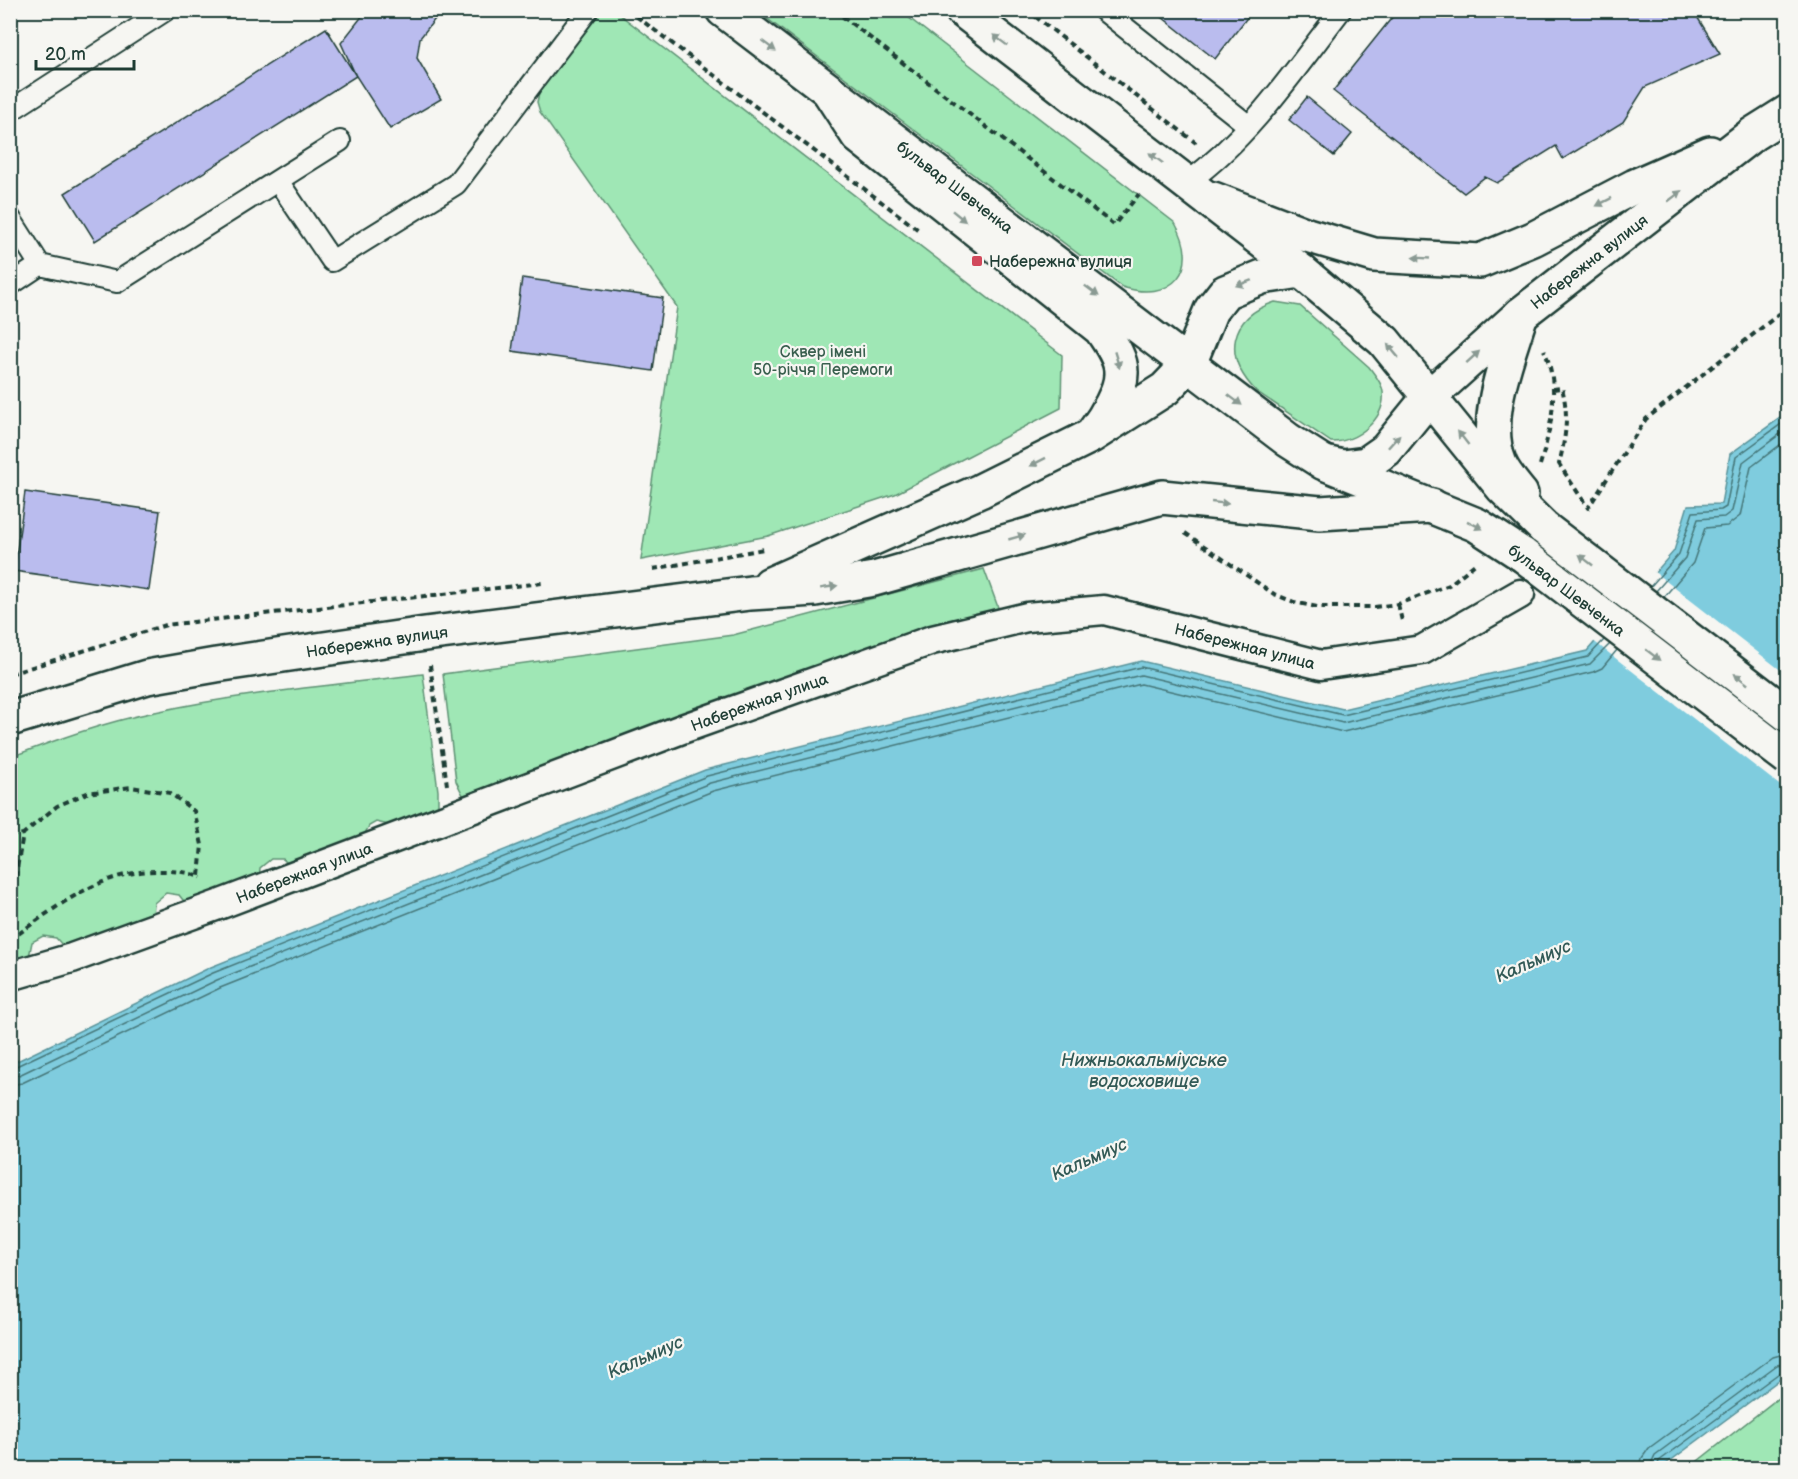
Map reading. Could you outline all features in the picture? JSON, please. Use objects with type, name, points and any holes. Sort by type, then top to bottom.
[{"type":"street","name":"бульвар Шевченка","points":[[723,10],[1288,440],[1324,463],[1477,525],[1523,555],[1788,758]]},
{"type":"street","points":[[962,10],[1301,271],[1384,341],[1503,488],[1544,528],[1788,715]]},
{"type":"street","points":[[828,90],[858,136],[1101,329],[1115,352],[1121,373],[1108,415],[1091,436]]},
{"type":"street","name":"Набережна вулиця","points":[[1430,396],[1521,314],[1753,134],[1788,112]]},
{"type":"street","name":"Набережна вулиця","points":[[1196,189],[1307,235],[1374,255],[1480,261],[1533,238],[1635,186],[1753,134]]},
{"type":"street","points":[[1189,364],[1211,310],[1225,292],[1262,277],[1301,271]]},
{"type":"street","points":[[1521,314],[1495,399],[1494,431],[1500,463],[1544,528]]},
{"type":"street","name":"Набережна вулиця","points":[[750,593],[980,491],[1091,436],[1166,389],[1189,364]]},
{"type":"street","name":"бульвар Шевченка","points":[[1324,463],[1342,467],[1366,464],[1386,450],[1430,396]]},
{"type":"street","name":"Набережна вулиця","points":[[10,719],[147,677],[425,634],[750,593],[815,589],[874,579],[1161,497],[1320,513],[1432,506]]},
{"type":"street","name":"Набережная улица","points":[[10,976],[72,958],[221,904],[452,819],[682,729],[932,640],[1027,617],[1104,610],[1321,665],[1422,650],[1520,594]]},
{"type":"lane","points":[[10,111],[166,10]]},
{"type":"lane","points":[[278,181],[332,261],[456,184],[588,10]]},
{"type":"lane","points":[[1103,10],[1250,126]]},
{"type":"lane","points":[[1196,189],[1218,160],[1250,126],[1341,10]]},
{"type":"lane","points":[[10,218],[40,265],[117,282],[340,141]]},
{"type":"lane","points":[[10,285],[40,265]]},
{"type":"path","points":[[628,10],[930,238]]},
{"type":"path","points":[[834,10],[1114,225],[1139,195]]},
{"type":"path","points":[[1027,10],[1186,135]]},
{"type":"path","points":[[1553,389],[1562,388],[1567,406],[1567,430],[1559,464],[1588,508],[1646,419],[1788,307]]},
{"type":"path","points":[[1182,531],[1275,594],[1294,602],[1317,606],[1375,607],[1423,597],[1449,585],[1482,557]]},
{"type":"path","points":[[646,571],[770,548]]},
{"type":"path","points":[[10,674],[166,625],[553,582]]},
{"type":"path","points":[[425,634],[452,819]]},
{"type":"path","points":[[10,836],[23,834],[57,806],[87,793],[131,787],[171,793],[194,812],[202,844],[199,876]]},
{"type":"path","points":[[10,908],[23,834]]},
{"type":"path","points":[[10,940],[62,903],[123,873],[179,871],[199,876],[211,886],[221,904]]},
{"type":"green space","name":"Сквер імені 50-річчя Перемоги","points":[[601,11],[615,11],[1062,355],[1061,408],[895,494],[768,536],[641,560],[677,307],[540,112],[537,102],[540,89]]},
{"type":"green space","points":[[757,11],[900,11],[1175,223],[1183,240],[1185,255],[1183,268],[1177,279],[1168,286],[1155,290],[1140,291],[1122,287]]},
{"type":"green space","points":[[1275,302],[1300,306],[1369,367],[1378,378],[1383,392],[1383,402],[1380,411],[1368,428],[1350,438],[1331,442],[1256,391],[1245,378],[1235,351],[1240,328],[1248,317]]},
{"type":"green space","points":[[984,569],[999,610],[465,799],[456,781],[443,674],[733,635]]},
{"type":"green space","points":[[423,674],[438,791],[438,804],[434,812],[393,826],[376,822],[369,826],[363,837],[292,868],[283,859],[271,859],[260,868],[259,880],[187,905],[179,895],[166,893],[154,903],[153,917],[64,947],[56,938],[43,936],[32,942],[29,957],[11,961],[11,757],[118,721],[188,705]]},
{"type":"green space","points":[[1787,1391],[1787,1468],[1689,1468]]},
{"type":"water","name":"Нижньокальміуське водосховище","points":[[1787,413],[1787,1374],[1662,1467],[11,1468],[11,1064],[211,967],[705,770],[1141,661],[1343,709],[1587,651],[1674,551],[1688,505],[1721,504],[1730,454]]},
{"type":"pier","points":[[1653,571],[1787,675],[1787,791],[1592,640]]},
{"type":"building","points":[[367,10],[442,10],[420,38],[417,58],[441,99],[390,129],[356,76],[341,43]]},
{"type":"building","points":[[1153,10],[1253,10],[1215,59]]},
{"type":"building","points":[[1398,10],[1693,10],[1720,54],[1645,87],[1623,122],[1563,159],[1556,146],[1497,183],[1485,177],[1464,193],[1333,91]]},
{"type":"building","points":[[326,28],[356,76],[95,241],[65,193]]},
{"type":"building","points":[[1307,97],[1352,134],[1334,156],[1289,120]]},
{"type":"building","points":[[522,278],[663,298],[653,371],[512,351]]},
{"type":"building","points":[[25,492],[160,511],[149,590],[14,571]]},
{"type":"place","name":"Набережна вулиця","points":[[977,261]]},
{"type":"water label","name":"Кальмиус","points":[[1533,961]]},
{"type":"water label","name":"Кальмиус","points":[[1089,1159]]},
{"type":"water label","name":"Кальмиус","points":[[645,1357]]}]
